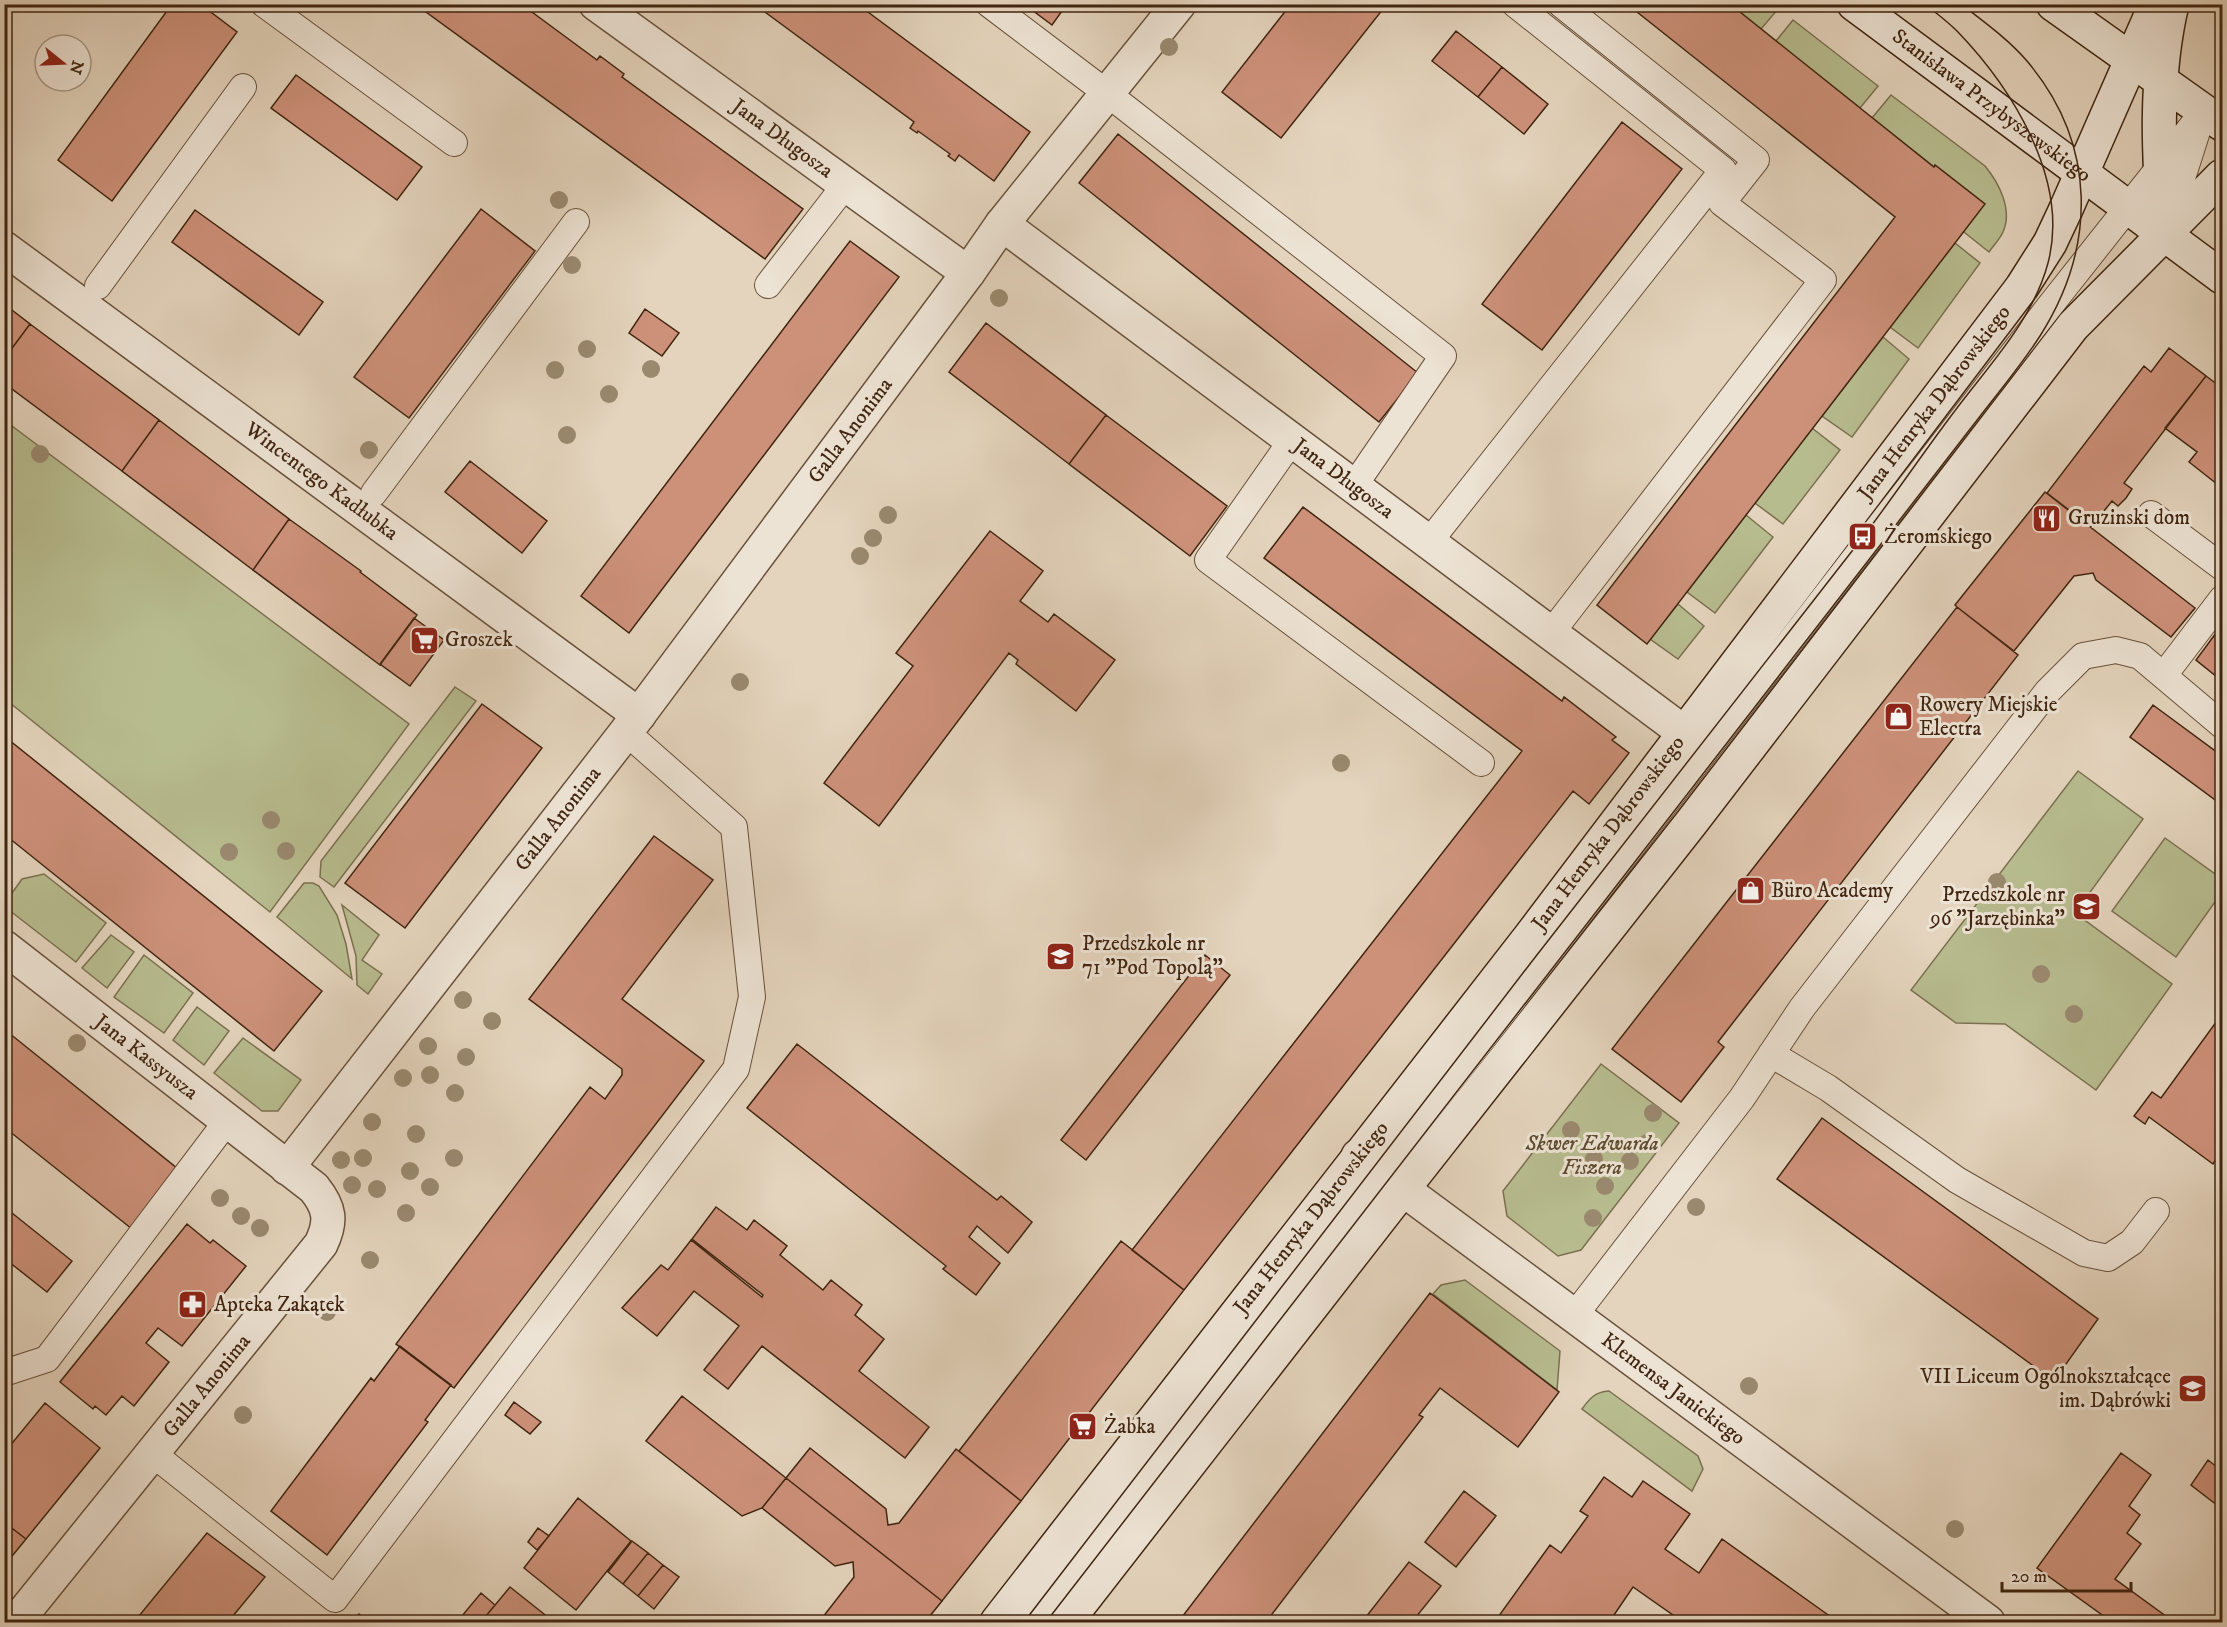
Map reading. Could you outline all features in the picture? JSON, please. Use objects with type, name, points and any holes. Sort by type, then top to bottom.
[{"type":"street","name":"Jana Długosza","points":[[596,4],[968,273]]},
{"type":"street","name":"Galla Anonima","points":[[16,1623],[321,1244],[328,1229],[328,1214],[323,1199],[314,1188],[287,1168],[633,723],[1002,224],[1179,4]]},
{"type":"street","name":"Stanisława Przybyszewskiego","points":[[1854,4],[2223,277]]},
{"type":"street","points":[[2053,4],[2213,117]]},
{"type":"street","name":"Jana Henryka Dąbrowskiego","points":[[1066,1623],[1686,734],[2022,287],[2050,243],[2156,4]]},
{"type":"street","points":[[2164,234],[2160,168],[2161,80],[2162,57],[2172,4]]},
{"type":"street","name":"Jana Henryka Dąbrowskiego","points":[[1011,1617],[1380,1172],[1691,823],[2073,326],[2223,176]]},
{"type":"street","name":"Jana Długosza","points":[[1002,224],[1686,734]]},
{"type":"street","name":"Wincentego Kadłubka","points":[[4,248],[633,723]]},
{"type":"street","name":"Jana Kassyusza","points":[[4,946],[287,1168]]},
{"type":"street","name":"Klemensa Janickiego","points":[[1380,1172],[1988,1623]]},
{"type":"lane","points":[[264,4],[454,143]]},
{"type":"lane","points":[[988,4],[1108,94],[1443,356],[1354,486]]},
{"type":"lane","points":[[1429,542],[1723,170],[1515,4]]},
{"type":"lane","points":[[1551,633],[1823,280],[1722,203],[1756,160],[1562,4]]},
{"type":"lane","points":[[98,286],[243,87]]},
{"type":"lane","points":[[1380,1172],[2049,307],[2160,168],[2213,117]]},
{"type":"lane","points":[[2164,234],[2213,117]]},
{"type":"lane","points":[[768,285],[846,184]]},
{"type":"lane","points":[[374,493],[576,222]]},
{"type":"lane","points":[[1829,544],[1952,434]]},
{"type":"lane","points":[[1292,440],[1208,561],[1480,763]]},
{"type":"lane","points":[[2151,514],[2223,567]]},
{"type":"lane","points":[[2164,675],[2223,599]]},
{"type":"lane","points":[[1574,1316],[1735,1106],[1802,1008],[2047,692],[2083,656],[2116,650],[2140,656],[2223,725]]},
{"type":"lane","points":[[152,1453],[335,1599],[736,1069],[752,997],[734,827],[633,723]]},
{"type":"lane","points":[[1771,1054],[1828,1088],[1958,1180],[2084,1253],[2108,1258],[2132,1242],[2156,1211]]},
{"type":"lane","points":[[4,1373],[47,1359],[227,1121]]},
{"type":"green space","points":[[1730,5],[1772,5],[1778,9],[1761,29]]},
{"type":"green space","points":[[1793,20],[1878,86],[1860,108],[1776,41]]},
{"type":"green space","points":[[1891,95],[1985,166],[1995,180],[2003,197],[2006,224],[2002,235],[1989,252],[1964,232],[1934,167],[1872,118]]},
{"type":"green space","points":[[1955,243],[1980,263],[1918,348],[1890,327]]},
{"type":"green space","points":[[1883,337],[1909,359],[1852,437],[1822,416]]},
{"type":"green space","points":[[4,420],[409,724],[270,912],[5,699]]},
{"type":"green space","points":[[1812,428],[1840,450],[1783,524],[1755,503]]},
{"type":"green space","points":[[1746,515],[1773,537],[1715,613],[1687,592]]},
{"type":"green space","points":[[1678,604],[1704,626],[1678,659],[1650,639]]},
{"type":"green space","points":[[455,687],[476,701],[334,887],[320,877],[321,861]]},
{"type":"green space","points":[[2078,771],[2143,819],[2075,913],[2172,984],[2096,1090],[2005,1024],[1956,1023],[1911,990]]},
{"type":"green space","points":[[2165,838],[2222,879],[2222,892],[2176,957],[2112,911]]},
{"type":"green space","points":[[44,874],[106,923],[76,962],[5,907],[5,903],[22,879]]},
{"type":"green space","points":[[304,883],[319,886],[337,915],[346,944],[352,979],[277,917]]},
{"type":"green space","points":[[342,905],[379,935],[362,960],[382,974],[368,994],[357,985],[356,956]]},
{"type":"green space","points":[[111,935],[134,952],[107,988],[82,968]]},
{"type":"green space","points":[[144,955],[193,993],[164,1033],[114,997]]},
{"type":"green space","points":[[197,1007],[229,1031],[204,1065],[173,1040]]},
{"type":"green space","points":[[243,1038],[301,1080],[278,1111],[262,1111],[214,1073]]},
{"type":"green space","name":"Skwer Edwarda Fiszera","points":[[1601,1064],[1679,1123],[1581,1250],[1558,1256],[1507,1216],[1503,1191]]},
{"type":"green space","points":[[1465,1280],[1560,1351],[1557,1390],[1433,1294],[1441,1285]]},
{"type":"green space","points":[[1609,1391],[1698,1456],[1703,1469],[1692,1491],[1582,1409],[1593,1396]]},
{"type":"building","points":[[172,4],[200,4],[237,32],[112,201],[58,160]]},
{"type":"building","points":[[415,4],[521,4],[597,60],[600,56],[624,74],[622,77],[803,209],[765,259]]},
{"type":"building","points":[[754,4],[857,4],[1030,132],[994,181],[959,155],[955,161],[948,156],[950,154],[918,131],[917,133],[910,128],[914,122]]},
{"type":"building","points":[[1024,4],[1067,4],[1052,25]]},
{"type":"building","points":[[1291,4],[1387,4],[1281,138],[1222,92]]},
{"type":"building","points":[[1627,4],[1730,4],[1934,167],[1935,165],[1985,204],[1647,644],[1597,605],[1895,217]]},
{"type":"building","points":[[1456,31],[1502,67],[1478,97],[1432,61]]},
{"type":"building","points":[[1502,67],[1548,104],[1524,134],[1478,97]]},
{"type":"building","points":[[296,75],[422,167],[397,200],[271,108]]},
{"type":"building","points":[[1622,122],[1682,169],[1542,350],[1482,304]]},
{"type":"building","points":[[1118,134],[1418,373],[1379,422],[1079,183]]},
{"type":"building","points":[[481,209],[535,251],[409,418],[354,377]]},
{"type":"building","points":[[195,210],[323,302],[299,335],[172,242]]},
{"type":"building","points":[[850,241],[899,277],[629,633],[581,596]]},
{"type":"building","points":[[4,304],[30,324],[4,359]]},
{"type":"building","points":[[645,309],[679,333],[662,356],[629,333]]},
{"type":"building","points":[[986,323],[1106,415],[1069,464],[949,372]]},
{"type":"building","points":[[30,324],[159,420],[122,471],[4,383],[4,359]]},
{"type":"building","points":[[2169,348],[2206,376],[2124,483],[2132,489],[2126,498],[2118,506],[2112,501],[2091,527],[2047,493],[2144,366],[2151,372]]},
{"type":"building","points":[[2206,376],[2222,388],[2222,488],[2189,462],[2197,452],[2165,428]]},
{"type":"building","points":[[1106,415],[1227,506],[1190,556],[1069,464]]},
{"type":"building","points":[[159,420],[289,519],[253,570],[122,471]]},
{"type":"building","points":[[470,461],[547,521],[522,553],[445,492]]},
{"type":"building","points":[[2045,492],[2195,608],[2171,637],[2096,580],[2093,573],[2074,576],[2014,651],[1955,605]]},
{"type":"building","points":[[1303,507],[1562,701],[1564,697],[1616,737],[1612,740],[1629,753],[1589,804],[1573,791],[1184,1290],[1132,1250],[1522,751],[1264,558]]},
{"type":"building","points":[[289,519],[417,615],[380,665],[253,570]]},
{"type":"building","points":[[990,531],[1043,571],[1020,601],[1048,622],[1054,614],[1115,660],[1076,711],[1016,664],[1018,660],[1009,653],[879,826],[824,783],[913,666],[896,653]]},
{"type":"building","points":[[1957,607],[2018,655],[1718,1042],[1724,1047],[1681,1102],[1612,1049]]},
{"type":"building","points":[[414,618],[444,640],[410,686],[380,664]]},
{"type":"building","points":[[2219,629],[2222,632],[2222,681],[2196,660]]},
{"type":"building","points":[[482,704],[542,748],[405,928],[345,883]]},
{"type":"building","points":[[2153,705],[2222,756],[2222,805],[2130,737]]},
{"type":"building","points":[[4,736],[322,991],[274,1051],[4,834]]},
{"type":"building","points":[[654,836],[713,880],[622,999],[704,1061],[454,1388],[396,1344],[590,1087],[605,1099],[622,1075],[622,1069],[529,999]]},
{"type":"building","points":[[1205,955],[1230,975],[1086,1160],[1061,1140]]},
{"type":"building","points":[[2222,1014],[2222,1150],[2213,1164],[2149,1117],[2145,1124],[2134,1116],[2152,1092],[2161,1098]]},
{"type":"building","points":[[4,1029],[178,1169],[132,1229],[4,1127]]},
{"type":"building","points":[[797,1044],[997,1200],[1001,1196],[1032,1222],[1008,1253],[977,1226],[969,1237],[1000,1263],[976,1295],[943,1269],[946,1266],[747,1108]]},
{"type":"building","points":[[1822,1118],[2098,1319],[2054,1381],[1777,1179]]},
{"type":"building","points":[[716,1207],[747,1230],[754,1220],[787,1246],[780,1255],[823,1290],[831,1280],[862,1305],[855,1315],[884,1339],[859,1371],[929,1427],[905,1458],[762,1346],[728,1389],[704,1370],[739,1326],[694,1291],[657,1336],[622,1308],[661,1265],[668,1270],[691,1240],[762,1297],[763,1295],[692,1239]]},
{"type":"building","points":[[7,1209],[72,1261],[47,1292],[4,1258],[4,1212]]},
{"type":"building","points":[[187,1224],[210,1243],[213,1240],[246,1266],[182,1346],[158,1328],[146,1343],[169,1362],[134,1406],[122,1396],[106,1415],[95,1406],[93,1409],[60,1382]]},
{"type":"building","points":[[1121,1241],[1184,1290],[1021,1501],[959,1451]]},
{"type":"building","points":[[1430,1293],[1559,1392],[1518,1447],[1440,1388],[1419,1415],[1423,1417],[1266,1622],[1190,1622],[1182,1617]]},
{"type":"building","points":[[400,1346],[451,1385],[425,1420],[428,1422],[327,1555],[271,1511],[371,1378],[374,1381]]},
{"type":"building","points":[[682,1396],[786,1478],[762,1508],[742,1516],[646,1441]]},
{"type":"building","points":[[514,1402],[541,1422],[530,1434],[505,1415]]},
{"type":"building","points":[[45,1403],[100,1448],[26,1539],[4,1522],[4,1453]]},
{"type":"building","points":[[810,1448],[886,1509],[888,1525],[899,1523],[956,1449],[1021,1501],[942,1601],[786,1478]]},
{"type":"building","points":[[2121,1453],[2151,1475],[2129,1506],[2140,1515],[2127,1533],[2141,1544],[2115,1579],[2174,1622],[2112,1622],[2037,1568]]},
{"type":"building","points":[[2208,1460],[2222,1471],[2222,1509],[2191,1485]]},
{"type":"building","points":[[1604,1477],[1632,1497],[1643,1481],[1690,1514],[1665,1549],[1699,1573],[1722,1539],[1838,1622],[1683,1622],[1633,1587],[1611,1622],[1488,1622],[1492,1617],[1496,1620],[1550,1545],[1561,1553],[1588,1516],[1580,1511]]},
{"type":"building","points":[[786,1478],[942,1601],[925,1622],[819,1622],[854,1577],[853,1562],[835,1566],[762,1508]]},
{"type":"building","points":[[1464,1491],[1496,1516],[1456,1567],[1425,1542]]},
{"type":"building","points":[[578,1498],[631,1541],[576,1610],[524,1568]]},
{"type":"building","points":[[4,1522],[26,1539],[4,1566]]},
{"type":"building","points":[[538,1528],[549,1536],[537,1550],[528,1542]]},
{"type":"building","points":[[207,1533],[265,1577],[228,1622],[134,1622]]},
{"type":"building","points":[[632,1541],[648,1553],[623,1584],[608,1572]]},
{"type":"building","points":[[648,1553],[663,1565],[638,1596],[623,1584]]},
{"type":"building","points":[[1409,1562],[1441,1586],[1412,1622],[1362,1622]]},
{"type":"building","points":[[663,1565],[679,1577],[654,1609],[638,1596]]},
{"type":"building","points":[[510,1587],[554,1622],[481,1622]]},
{"type":"building","points":[[481,1593],[495,1605],[481,1622],[457,1622]]},
{"type":"building","points":[[359,1614],[369,1622],[352,1622]]},
{"type":"tram line","points":[[1024,1622],[1533,960],[1863,537],[1942,427],[2009,341],[2032,304],[2048,263],[2053,232],[2051,200],[2043,168],[2031,137],[1998,80],[1957,31],[1925,4]]},
{"type":"tram line","points":[[1046,1622],[2008,381],[2040,336],[2059,302],[2072,267],[2079,231],[2081,196],[2077,161],[2067,126],[2050,93],[2027,61],[2004,38],[1961,4]]},
{"type":"place","name":"Gruzinski dom","points":[[2047,518]]},
{"type":"place","name":"Żeromskiego","points":[[1863,537]]},
{"type":"place","name":"Groszek","points":[[424,640]]},
{"type":"place","name":"Rowery Miejskie Electra","points":[[1898,717]]},
{"type":"place","name":"Büro Academy","points":[[1750,891]]},
{"type":"place","name":"Przedszkole nr 96 \"Jarzębinka\"","points":[[2086,907]]},
{"type":"place","name":"Przedszkole nr 71 \"Pod Topolą\"","points":[[1061,956]]},
{"type":"place","name":"Apteka Zakątek","points":[[193,1305]]},
{"type":"place","name":"VII Liceum Ogólnokształcące im. Dąbrówki","points":[[2192,1389]]},
{"type":"place","name":"Żabka","points":[[1083,1427]]}]
